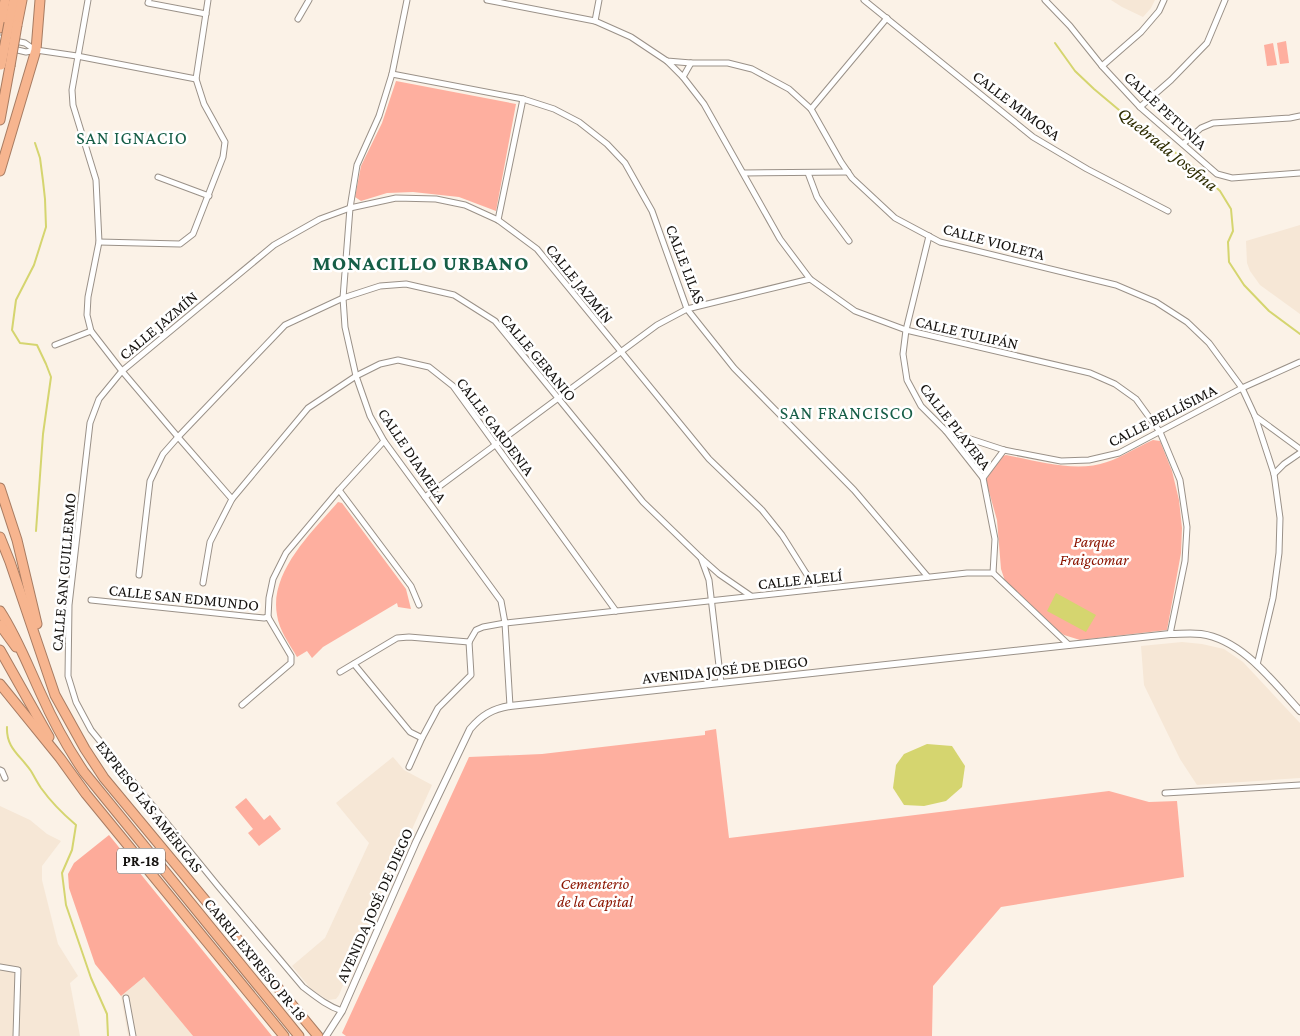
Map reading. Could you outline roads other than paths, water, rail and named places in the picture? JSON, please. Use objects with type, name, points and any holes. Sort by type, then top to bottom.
[{"type":"highway","points":[[5,0],[9,22]]},
{"type":"highway","points":[[0,120],[9,22],[14,0]]},
{"type":"highway","points":[[0,28],[9,22],[22,0]]},
{"type":"highway","points":[[0,171],[36,50],[40,0]]},
{"type":"highway","points":[[0,45],[4,21],[9,22]]},
{"type":"highway","points":[[0,488],[16,540],[42,645],[43,656]]},
{"type":"highway","name":"EXPRESO LAS AMÉRICAS","points":[[0,537],[55,695],[85,749],[104,778],[318,1036]]},
{"type":"highway","name":"CARRIL EXPRESO PR-18","points":[[0,611],[15,635],[40,694],[71,754],[299,1036]]},
{"type":"highway","points":[[0,625],[23,654]]},
{"type":"highway","points":[[0,650],[60,758]]},
{"type":"highway","name":"PR-18","points":[[1,685],[60,758],[86,794],[284,1036]]},
{"type":"street","points":[[88,0],[72,90],[73,105],[96,180],[99,242],[88,297],[87,315],[91,331],[122,371],[232,499]]},
{"type":"street","points":[[148,0],[148,3],[206,14]]},
{"type":"street","points":[[99,242],[180,244],[193,234],[223,157],[225,142],[204,104],[196,79],[208,0]]},
{"type":"street","points":[[298,19],[309,0]]},
{"type":"street","name":"CALLE DIAMELA","points":[[407,0],[392,74],[379,116],[357,165],[350,208],[343,298],[344,327],[356,376],[370,416],[384,441],[501,601],[505,623],[510,706]]},
{"type":"street","name":"CALLE VIOLETA","points":[[487,0],[595,20],[631,37],[667,61],[728,64],[752,69],[789,89],[811,110],[852,178],[895,218],[940,242],[1116,285],[1156,302],[1187,322],[1209,343],[1242,388],[1255,416],[1300,449]]},
{"type":"street","points":[[595,20],[599,0]]},
{"type":"street","name":"CALLE MIMOSA","points":[[864,0],[1033,137],[1087,169],[1168,211]]},
{"type":"street","name":"CALLE PETUNIA","points":[[1045,0],[1140,107],[1217,174],[1232,178],[1300,173]]},
{"type":"street","points":[[1102,66],[1141,32],[1159,12],[1164,0]]},
{"type":"street","points":[[1140,107],[1171,80],[1207,43],[1225,0]]},
{"type":"street","points":[[811,110],[887,18]]},
{"type":"street","points":[[0,38],[26,43],[36,50]]},
{"type":"street","points":[[0,45],[26,52],[36,50],[77,56],[196,79]]},
{"type":"street","name":"CALLE TULIPÁN","points":[[667,61],[683,77],[704,104],[780,239],[810,279],[856,311],[906,330],[1090,373],[1115,384],[1136,399],[1160,432],[1180,480],[1187,527],[1185,561],[1170,634]]},
{"type":"street","points":[[683,77],[691,63]]},
{"type":"street","name":"CALLE LILAS","points":[[392,74],[523,100],[554,109],[579,122],[607,144],[625,163],[652,211],[687,309],[734,368],[854,490],[928,577]]},
{"type":"street","points":[[498,220],[523,100]]},
{"type":"street","points":[[1183,144],[1201,128],[1213,124],[1300,116]]},
{"type":"street","points":[[744,173],[848,172]]},
{"type":"street","points":[[808,173],[817,197],[849,240]]},
{"type":"street","points":[[158,177],[209,196]]},
{"type":"street","name":"CALLE JAZMÍN","points":[[122,371],[274,244],[320,219],[350,208],[396,198],[436,199],[465,205],[498,220],[537,249],[709,459],[762,510],[782,535],[816,589]]},
{"type":"street","name":"CALLE PLAYERA","points":[[929,236],[906,330],[903,354],[907,380],[921,406],[946,431],[982,478],[995,540],[993,573]]},
{"type":"street","points":[[425,497],[657,325],[687,309],[810,279]]},
{"type":"street","name":"CALLE GERANIO","points":[[139,574],[150,481],[163,454],[178,437],[285,325],[343,298],[380,286],[406,284],[454,295],[495,321],[643,502],[701,558],[751,596]]},
{"type":"street","points":[[55,346],[91,331]]},
{"type":"street","name":"CALLE GARDENIA","points":[[203,583],[210,542],[232,499],[308,408],[356,376],[380,364],[398,360],[429,368],[453,386],[616,611]]},
{"type":"street","name":"CALLE BELLÍSIMA","points":[[946,431],[1004,450],[1061,461],[1090,460],[1119,453],[1242,388],[1300,362]]},
{"type":"street","name":"CALLE SAN GUILLERMO","points":[[122,371],[99,399],[90,423],[70,605],[68,676],[76,702],[91,730],[303,987],[329,1006],[342,1011]]},
{"type":"street","points":[[1255,416],[1274,474],[1280,518],[1279,553],[1273,598],[1257,665]]},
{"type":"street","name":"CALLE SAN EDMUNDO","points":[[91,600],[268,617],[273,579],[286,553],[339,490],[384,441]]},
{"type":"street","points":[[982,478],[1004,450]]},
{"type":"street","points":[[1274,474],[1300,453]]},
{"type":"street","points":[[339,490],[410,586],[419,605]]},
{"type":"street","name":"CALLE GERANIO","points":[[701,558],[709,580],[722,683]]},
{"type":"street","name":"CALLE ALELÍ","points":[[469,642],[476,630],[483,626],[505,623],[967,573],[993,573]]},
{"type":"street","points":[[993,573],[1069,645]]},
{"type":"street","points":[[242,705],[291,663],[291,656],[268,617]]},
{"type":"street","name":"AVENIDA JOSÉ DE DIEGO","points":[[326,1036],[342,1011],[416,842],[470,729],[479,718],[496,709],[1170,634],[1202,634],[1223,640],[1238,649],[1257,665],[1300,711]]},
{"type":"street","points":[[340,672],[397,638],[409,637],[469,642],[471,675],[438,708],[409,767]]},
{"type":"street","points":[[354,664],[410,732],[422,738]]},
{"type":"street","points":[[0,770],[5,778]]},
{"type":"street","points":[[1165,794],[1300,785]]},
{"type":"street","points":[[0,967],[18,970],[16,1036]]},
{"type":"street","points":[[126,998],[133,1036]]},
{"type":"waterway","name":"Quebrada Josefina","points":[[1055,43],[1075,71],[1094,89],[1125,115],[1192,165],[1220,191],[1231,209],[1233,231],[1228,242],[1229,262],[1244,285],[1269,311],[1300,334]]},
{"type":"waterway","points":[[35,143],[40,158],[46,227],[34,265],[16,300],[12,330],[20,343],[37,345],[51,377],[43,434],[36,531]]},
{"type":"waterway","points":[[7,727],[7,734],[14,751],[31,771],[49,798],[76,825],[72,850],[62,873],[66,905],[91,978],[107,1014],[108,1036]]},
{"type":"district","name":"SAN IGNACIO","points":[[132,138]]},
{"type":"district","name":"MONACILLO URBANO","points":[[421,263]]},
{"type":"district","name":"SAN FRANCISCO","points":[[847,413]]},
{"type":"park label","name":"Parque Fraigcomar","points":[[1094,550]]},
{"type":"park label","name":"Cementerio de la Capital","points":[[595,892]]}]
